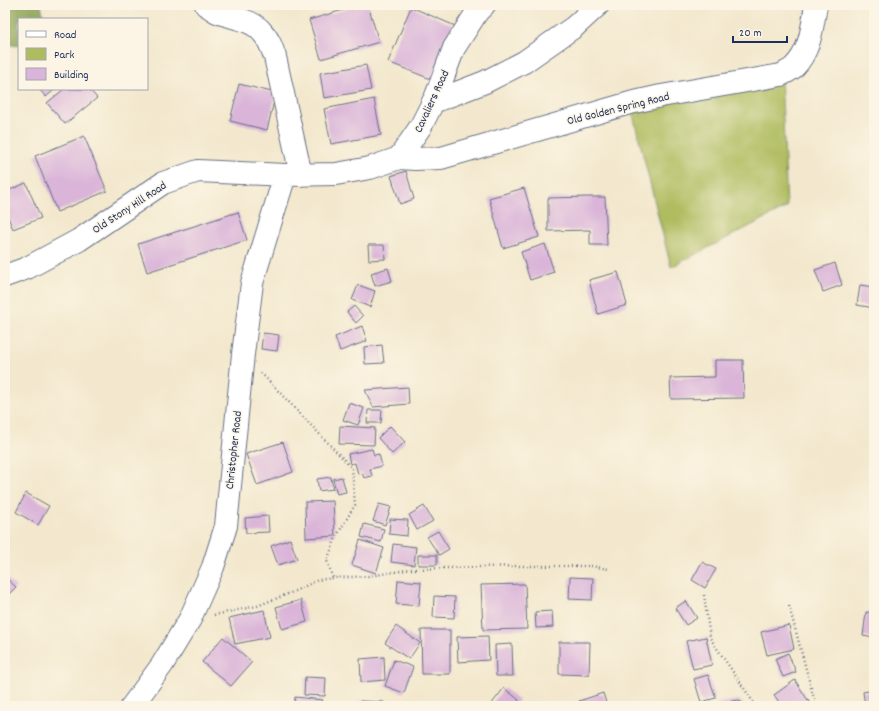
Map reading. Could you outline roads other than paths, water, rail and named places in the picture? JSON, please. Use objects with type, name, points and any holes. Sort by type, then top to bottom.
[{"type":"street","points":[[206,5],[217,12],[236,17],[250,23],[261,30],[269,41],[275,57],[293,175],[336,174],[370,168],[399,158]]},
{"type":"street","name":"Cavaliers Road","points":[[399,158],[421,126],[433,102],[454,48],[477,12],[484,5]]},
{"type":"street","points":[[433,102],[485,82],[524,62],[574,27],[598,5]]},
{"type":"street","name":"Old Golden Spring Road","points":[[399,158],[440,158],[630,103],[662,96],[781,76],[794,67],[804,54],[810,40],[816,5]]},
{"type":"street","name":"Old Stony Hill Road","points":[[5,276],[27,268],[79,240],[163,183],[198,171],[293,175]]},
{"type":"street","name":"Christopher Road","points":[[132,706],[162,665],[190,619],[213,567],[226,526],[243,354],[252,283],[293,175]]}]
